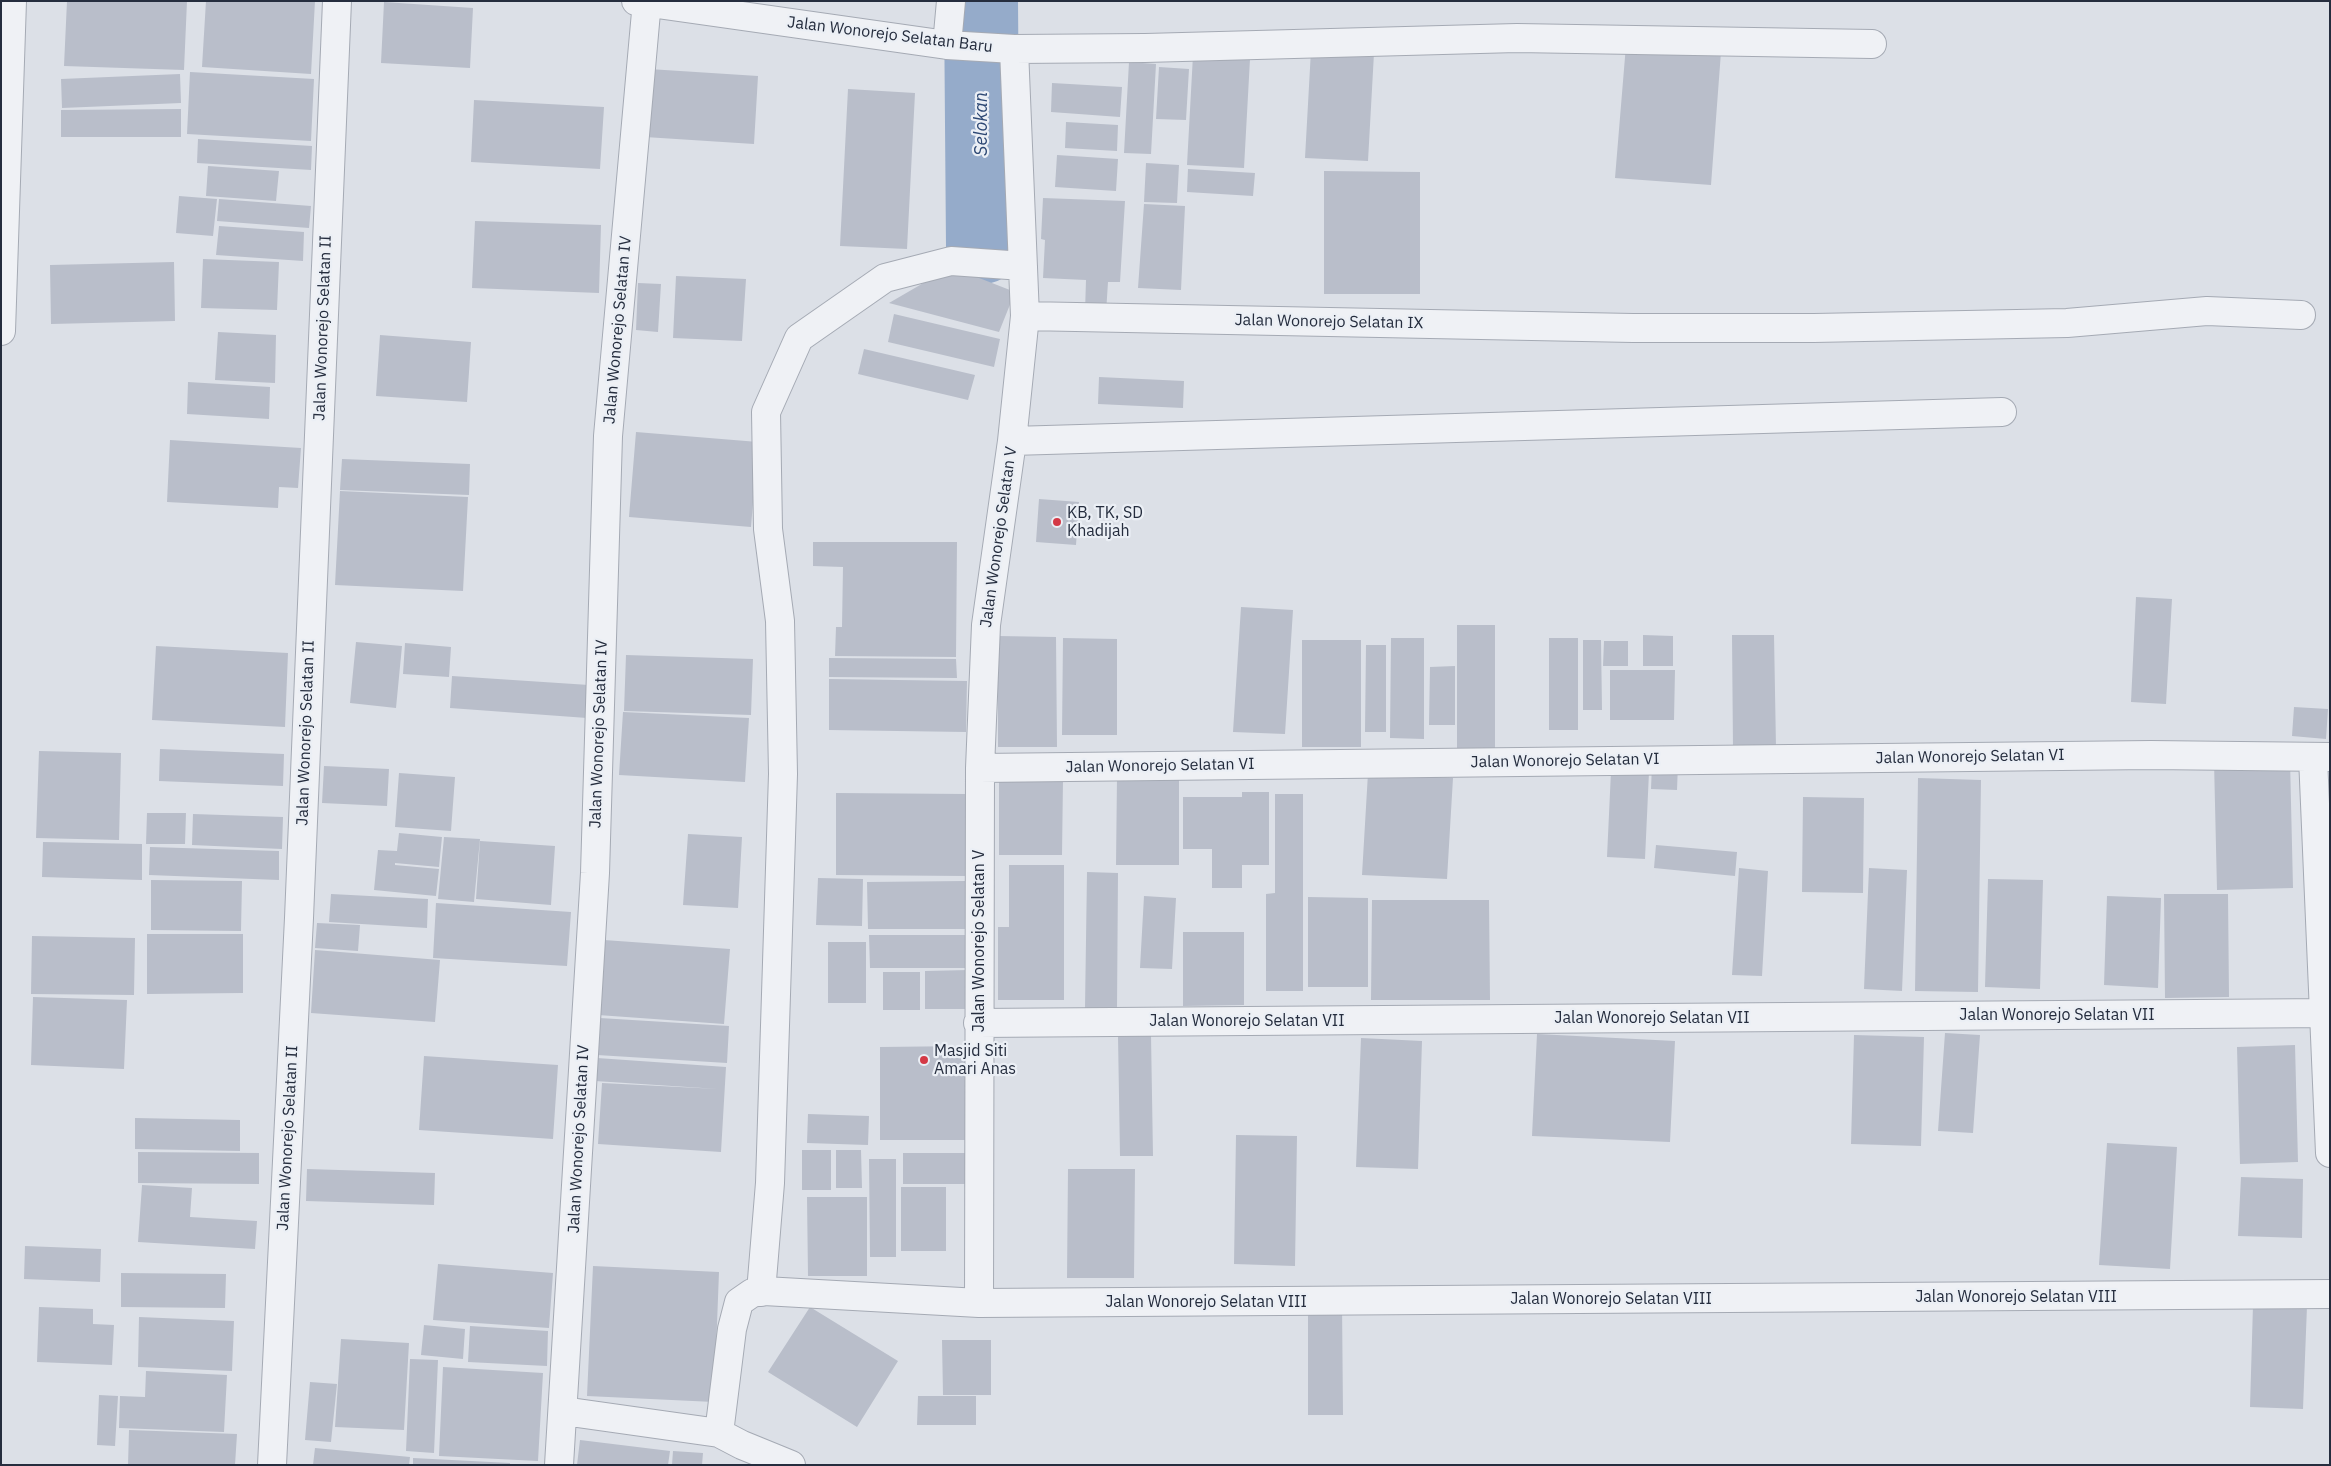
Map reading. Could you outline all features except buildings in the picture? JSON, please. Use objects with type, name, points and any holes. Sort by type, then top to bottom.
[{"type":"street","points":[[1,331],[12,1]]},
{"type":"street","name":"Jalan Wonorejo Selatan II","points":[[272,1465],[299,908],[337,1]]},
{"type":"street","points":[[951,1],[957,45]]},
{"type":"street","name":"Jalan Wonorejo Selatan Baru","points":[[643,2],[957,45],[1007,48],[1145,48],[1517,38],[1872,44]]},
{"type":"street","name":"Jalan Wonorejo Selatan IV","points":[[559,1465],[595,873],[608,436],[643,2]]},
{"type":"street","name":"Jalan Wonorejo Selatan V","points":[[979,1303],[978,1023],[980,768],[986,626],[1012,441],[1025,316],[1007,48]]},
{"type":"street","points":[[763,1291],[770,1183],[783,774],[780,621],[768,529],[766,412],[799,338],[885,278],[951,261],[1023,266]]},
{"type":"street","name":"Jalan Wonorejo Selatan IX","points":[[1025,316],[1634,328],[1921,327],[2067,322],[2207,311],[2301,315]]},
{"type":"street","points":[[1012,441],[2002,412]]},
{"type":"street","name":"Jalan Wonorejo Selatan VI","points":[[980,768],[2151,755],[2321,757]]},
{"type":"street","points":[[2321,757],[2330,1153]]},
{"type":"street","name":"Jalan Wonorejo Selatan VII","points":[[978,1023],[2327,1013]]},
{"type":"street","points":[[720,1433],[732,1328],[739,1302],[752,1293],[763,1291],[979,1303]]},
{"type":"street","name":"Jalan Wonorejo Selatan VIII","points":[[979,1303],[2330,1294]]},
{"type":"street","points":[[563,1412],[720,1433],[742,1445],[785,1463]]},
{"type":"waterway","name":"Selokan","points":[[981,1],[983,247]]},
{"type":"place","name":"KB, TK, SD Khadijah","points":[[1057,522]]},
{"type":"place","name":"Masjid Siti Amari Anas","points":[[924,1060]]}]
